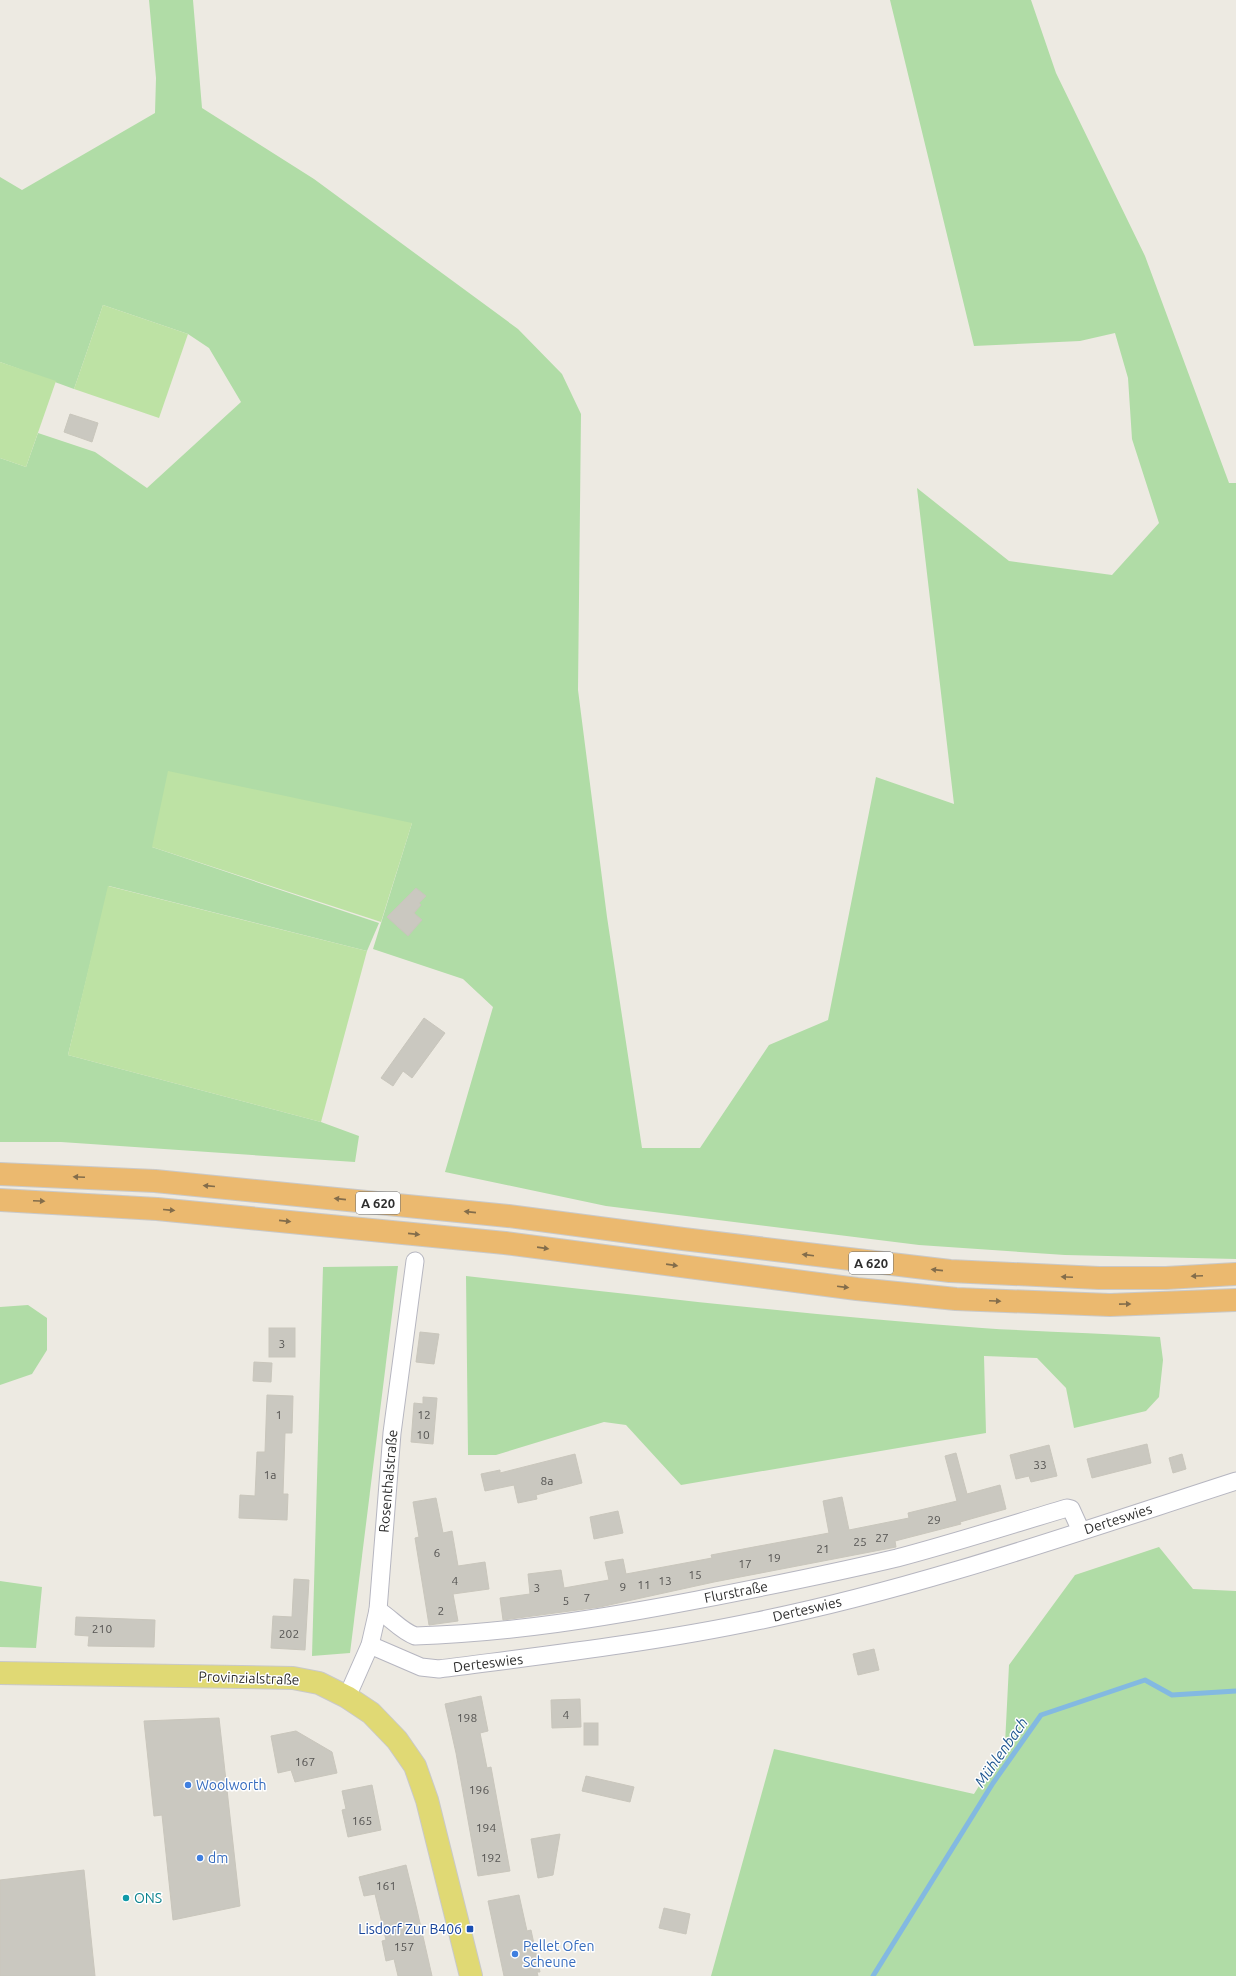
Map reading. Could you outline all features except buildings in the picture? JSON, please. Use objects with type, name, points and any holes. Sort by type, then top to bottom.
[{"type":"highway","name":"A 620","points":[[0,1174],[155,1181],[508,1216],[753,1248],[950,1271],[1100,1278],[1166,1278],[1236,1274]]},
{"type":"highway","name":"A 620","points":[[0,1200],[157,1209],[505,1243],[857,1289],[956,1299],[1110,1305],[1236,1300]]},
{"type":"main road","name":"Provinzialstraße","points":[[0,1673],[293,1678],[319,1683],[347,1697],[371,1713],[397,1740],[414,1766],[427,1800],[470,1976]]},
{"type":"street","name":"Rosenthalstraße","points":[[347,1697],[370,1644],[378,1610],[392,1433],[415,1261]]},
{"type":"street","name":"Derteswies","points":[[370,1644],[422,1667],[439,1669],[633,1644],[757,1621],[833,1604],[965,1568],[1236,1481]]},
{"type":"street","name":"Flurstraße","points":[[378,1610],[390,1617],[406,1633],[415,1636],[486,1632],[550,1626],[644,1610],[813,1577],[898,1557],[1067,1508],[1071,1509],[1081,1531]]},
{"type":"green space","points":[[149,0],[193,0],[202,108],[314,179],[518,329],[562,374],[581,414],[578,690],[607,917],[642,1148],[700,1148],[769,1045],[828,1020],[876,777],[954,804],[917,488],[1009,561],[1112,575],[1159,523],[1132,439],[1128,378],[1115,333],[1080,341],[974,346],[890,0],[1031,0],[1056,73],[1145,256],[1229,483],[1236,483],[1236,1259],[1065,1255],[919,1245],[606,1206],[445,1172],[493,1007],[463,979],[373,949],[412,823],[152,847],[379,923],[367,951],[109,886],[68,1055],[321,1122],[359,1136],[355,1162],[61,1142],[0,1142],[0,458],[26,467],[38,433],[95,452],[147,488],[241,402],[209,348],[188,334],[103,305],[74,389],[0,362],[0,177],[22,190],[155,113],[156,78]]},
{"type":"green space","points":[[103,305],[188,334],[159,418],[74,389]]},
{"type":"green space","points":[[0,362],[56,381],[26,467],[0,458]]},
{"type":"green space","points":[[168,771],[412,823],[381,922],[152,847]]},
{"type":"green space","points":[[108,886],[367,951],[321,1122],[68,1055]]},
{"type":"green space","points":[[398,1266],[350,1653],[312,1656],[323,1267]]},
{"type":"green space","points":[[466,1276],[724,1305],[918,1323],[982,1328],[1160,1337],[1163,1360],[1159,1397],[1146,1411],[1074,1428],[1066,1388],[1037,1358],[984,1356],[986,1433],[681,1485],[626,1425],[604,1422],[496,1455],[468,1455]]},
{"type":"green space","points":[[28,1305],[47,1318],[47,1350],[32,1374],[0,1385],[0,1307]]},
{"type":"green space","points":[[1159,1547],[1193,1589],[1236,1591],[1236,1976],[711,1976],[774,1749],[974,1794],[1005,1744],[1009,1665],[1075,1575]]},
{"type":"green space","points":[[0,1581],[42,1587],[36,1648],[0,1647]]},
{"type":"waterway","name":"Mühlenbach","points":[[873,1976],[993,1783],[1041,1715],[1145,1680],[1172,1695],[1236,1691]]},
{"type":"place","name":"Woolworth","points":[[188,1785]]},
{"type":"place","name":"dm","points":[[200,1858]]},
{"type":"place","name":"ONS","points":[[126,1898]]},
{"type":"place","name":"Lisdorf Zur B406","points":[[470,1929]]},
{"type":"place","name":"Pellet Ofen Scheune","points":[[515,1954]]}]
